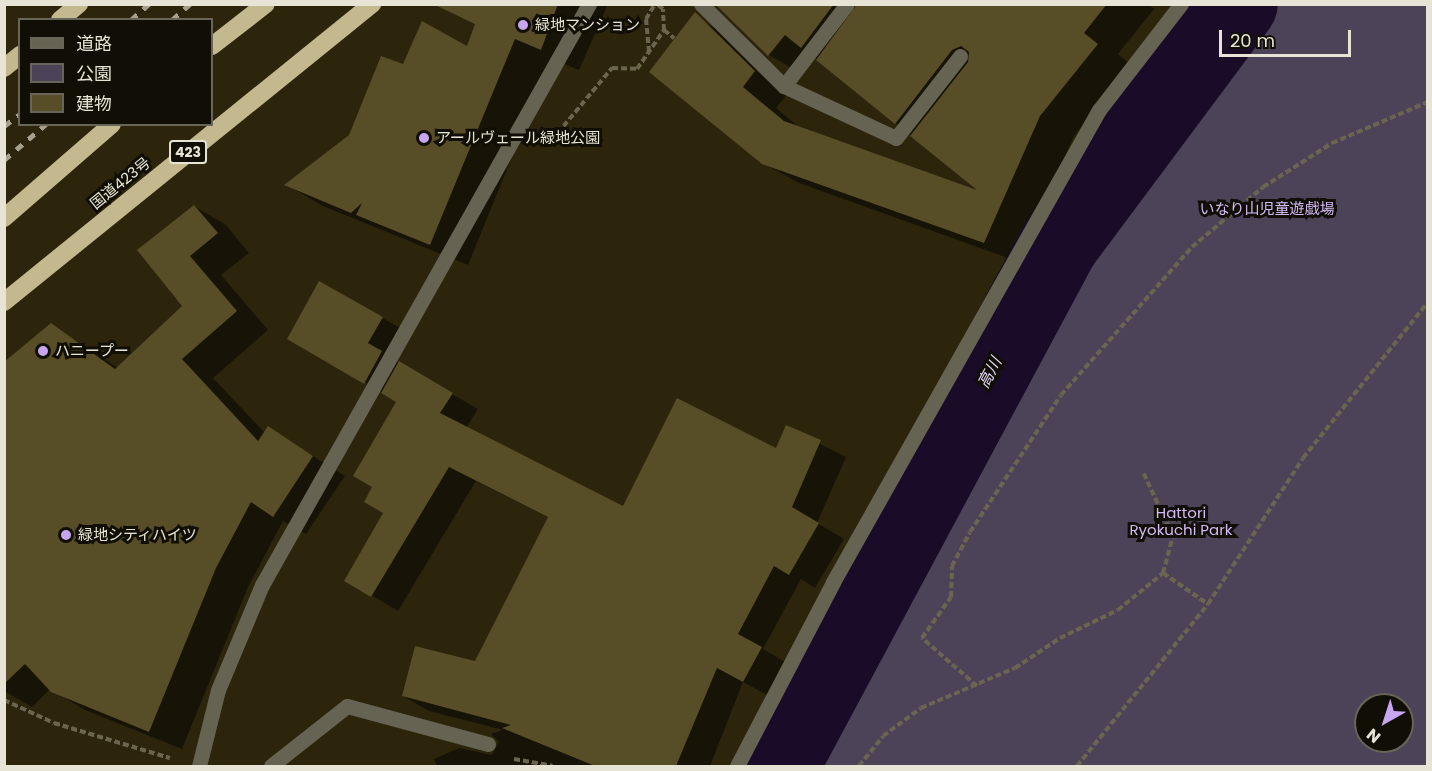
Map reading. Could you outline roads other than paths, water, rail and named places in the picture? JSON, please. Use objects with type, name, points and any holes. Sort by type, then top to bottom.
[{"type":"highway","points":[[213,45],[266,4]]},
{"type":"highway","name":"国道423号","points":[[4,302],[372,4]]},
{"type":"highway","points":[[4,68],[18,57]]},
{"type":"highway","points":[[4,218],[110,126]]},
{"type":"street","points":[[199,766],[218,690],[262,585],[589,4]]},
{"type":"street","points":[[701,4],[784,86],[896,138],[960,56]]},
{"type":"street","points":[[784,86],[847,4]]},
{"type":"street","points":[[737,766],[833,582],[1099,110],[1181,4]]},
{"type":"street","points":[[272,766],[347,706],[488,744]]},
{"type":"waterway","name":"高川","points":[[779,766],[1059,244],[1238,4]]},
{"type":"railway","points":[[133,18],[149,4]]},
{"type":"railway","points":[[174,18],[190,4]]},
{"type":"railway","points":[[4,126],[18,116]]},
{"type":"railway","points":[[4,160],[44,126]]},
{"type":"place","name":"緑地マンション","points":[[523,25]]},
{"type":"place","name":"アールヴェール緑地公園","points":[[424,138]]},
{"type":"place","name":"ハニープー","points":[[43,351]]},
{"type":"place","name":"緑地シティハイツ","points":[[66,535]]},
{"type":"park label","name":"いなり山児童遊戯場","points":[[1267,209]]},
{"type":"park label","name":"Hattori Ryokuchi Park","points":[[1181,520]]}]
